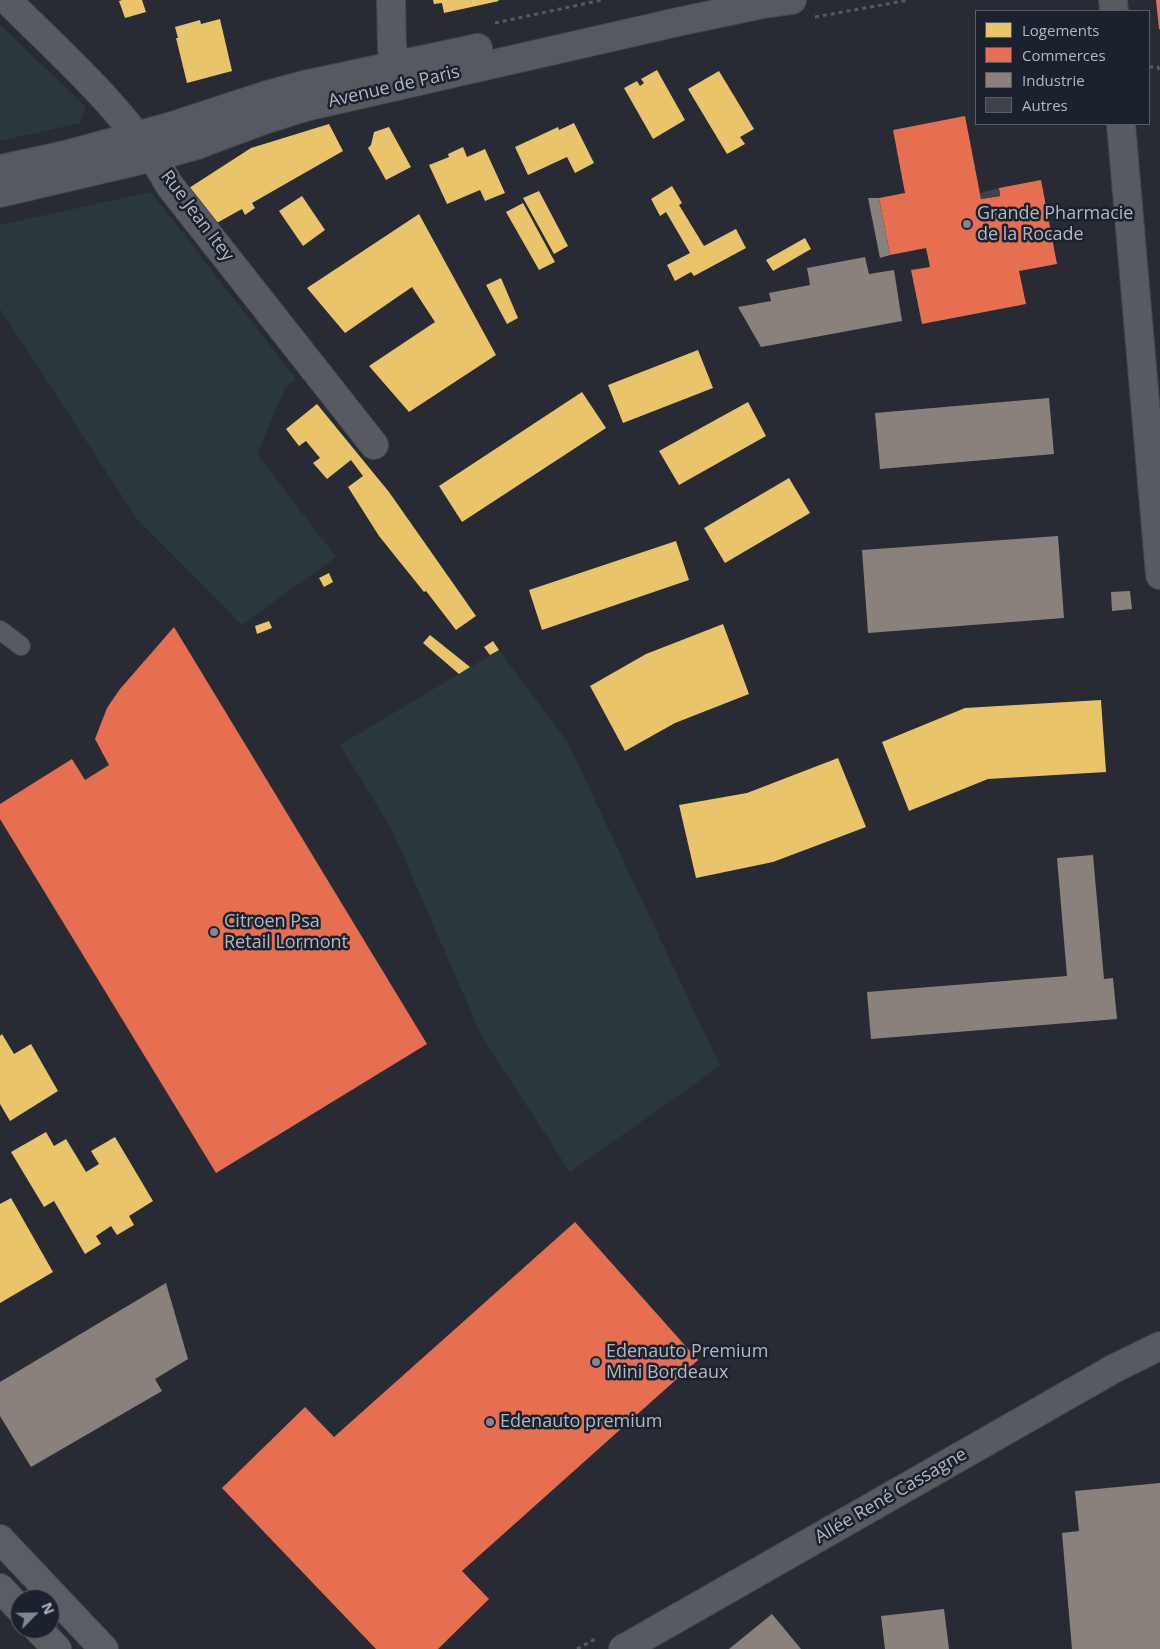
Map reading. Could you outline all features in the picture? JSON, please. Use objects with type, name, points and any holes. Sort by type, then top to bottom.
[{"type":"main road","name":"Avenue de Paris","points":[[0,193],[197,145],[261,121],[396,76],[702,0]]},
{"type":"main road","name":"Avenue de Paris","points":[[0,169],[61,156],[137,136],[267,94],[340,77],[396,76],[682,22],[763,4],[792,0]]},
{"type":"main road","points":[[0,1539],[104,1649]]},
{"type":"main road","points":[[0,1588],[10,1598]]},
{"type":"street","name":"Rue Jean Itey","points":[[7,0],[103,95],[137,136],[154,157],[170,186],[374,445]]},
{"type":"street","points":[[392,0],[391,33],[396,76]]},
{"type":"street","points":[[1121,125],[1160,575]]},
{"type":"street","name":"Allée René Cassagne","points":[[623,1649],[1114,1368],[1160,1346]]},
{"type":"lane","points":[[0,630],[20,646]]},
{"type":"path","points":[[1150,67],[1158,67],[1160,73]]},
{"type":"shaded area","points":[[0,25],[86,107],[80,123],[0,141]]},
{"type":"shaded area","points":[[151,192],[296,379],[285,388],[257,454],[336,557],[242,625],[137,519],[0,309],[0,225]]},
{"type":"shaded area","points":[[499,650],[568,743],[720,1066],[570,1172],[482,1037],[392,830],[340,745]]},
{"type":"building: Logements","points":[[142,0],[146,12],[125,18],[119,1]]},
{"type":"building: Logements","points":[[433,0],[499,1],[444,13],[442,3],[434,4]]},
{"type":"building: Logements","points":[[220,19],[232,71],[187,83],[175,27],[200,20],[201,24]]},
{"type":"building: Logements","points":[[657,70],[685,120],[653,139],[624,88],[637,81],[640,86],[644,83],[641,79]]},
{"type":"building: Logements","points":[[719,71],[754,129],[740,137],[745,144],[727,154],[688,89]]},
{"type":"building: Logements","points":[[574,123],[594,163],[575,173],[567,157],[528,175],[515,147],[558,127],[559,130]]},
{"type":"building: Logements","points":[[329,124],[343,151],[252,203],[255,208],[245,215],[242,209],[213,225],[189,188],[251,148]]},
{"type":"building: Logements","points":[[389,127],[411,167],[386,180],[368,148],[371,145],[374,132]]},
{"type":"building: Logements","points":[[463,147],[467,157],[485,149],[505,193],[485,201],[480,190],[447,204],[429,165],[449,157],[448,154]]},
{"type":"building: Logements","points":[[672,186],[682,203],[679,205],[704,246],[736,229],[746,248],[694,276],[691,272],[675,281],[667,265],[690,253],[666,212],[660,216],[651,199]]},
{"type":"building: Logements","points":[[539,191],[568,246],[554,254],[523,198]]},
{"type":"building: Logements","points":[[302,196],[325,230],[303,246],[279,211]]},
{"type":"building: Logements","points":[[523,203],[555,262],[539,270],[506,212]]},
{"type":"building: Logements","points":[[419,214],[496,355],[409,412],[369,366],[435,322],[412,287],[345,333],[307,288]]},
{"type":"building: Logements","points":[[805,238],[811,249],[773,271],[766,260]]},
{"type":"building: Logements","points":[[501,278],[518,318],[507,324],[486,285]]},
{"type":"building: Logements","points":[[698,350],[713,388],[623,423],[608,385]]},
{"type":"building: Logements","points":[[582,392],[606,428],[462,522],[439,486]]},
{"type":"building: Logements","points":[[748,402],[766,436],[679,485],[659,451]]},
{"type":"building: Logements","points":[[317,404],[389,492],[476,616],[456,630],[426,591],[424,592],[379,536],[348,487],[363,476],[351,460],[327,479],[313,463],[320,458],[306,441],[299,446],[286,429]]},
{"type":"building: Logements","points":[[789,478],[810,513],[725,563],[704,528]]},
{"type":"building: Logements","points":[[676,541],[689,580],[542,630],[529,590]]},
{"type":"building: Logements","points":[[329,573],[333,582],[324,587],[319,578]]},
{"type":"building: Logements","points":[[269,621],[272,628],[257,634],[255,626]]},
{"type":"building: Logements","points":[[723,624],[749,694],[675,723],[625,751],[590,686],[646,654]]},
{"type":"building: Logements","points":[[430,635],[470,667],[459,674],[423,643]]},
{"type":"building: Logements","points":[[493,641],[499,650],[490,655],[484,647]]},
{"type":"building: Logements","points":[[1101,700],[1106,772],[988,779],[909,811],[882,742],[965,708]]},
{"type":"building: Logements","points":[[838,758],[866,827],[773,862],[696,878],[679,805],[747,793]]},
{"type":"building: Logements","points":[[2,1034],[14,1054],[31,1044],[58,1091],[10,1121],[0,1104],[0,1036]]},
{"type":"building: Logements","points":[[46,1132],[54,1146],[66,1139],[86,1172],[99,1164],[91,1151],[115,1137],[153,1201],[129,1216],[134,1225],[117,1235],[111,1226],[96,1236],[101,1244],[85,1254],[54,1201],[44,1207],[11,1152]]},
{"type":"building: Logements","points":[[11,1198],[53,1272],[0,1303],[0,1204]]},
{"type":"building: Commerces","points":[[1156,0],[1160,0],[1160,29],[1159,29]]},
{"type":"building: Commerces","name":"Grande Pharmacie de la Rocade","points":[[965,116],[981,199],[1000,196],[999,188],[1041,180],[1057,264],[1019,271],[1026,304],[922,324],[911,270],[930,267],[926,248],[890,255],[879,198],[905,193],[893,130]]},
{"type":"building: Commerces","name":"Citroen Psa Retail Lormont","points":[[174,627],[427,1044],[216,1173],[0,819],[0,804],[72,759],[85,780],[109,765],[95,739],[107,708],[120,689]]},
{"type":"building: Commerces","name":"Edenauto premium","points":[[575,1222],[698,1360],[462,1571],[489,1599],[438,1649],[376,1649],[222,1488],[305,1407],[334,1437]]},
{"type":"building: Industrie","points":[[868,198],[879,198],[890,255],[880,258]]},
{"type":"building: Industrie","points":[[865,257],[869,274],[894,270],[902,321],[761,347],[738,307],[771,301],[769,293],[810,285],[807,268]]},
{"type":"building: Industrie","points":[[1049,398],[1054,454],[880,469],[875,413]]},
{"type":"building: Industrie","points":[[1058,536],[1064,618],[868,633],[862,550]]},
{"type":"building: Industrie","points":[[1130,591],[1132,609],[1112,611],[1111,592]]},
{"type":"building: Industrie","points":[[1093,855],[1104,979],[1113,978],[1117,1019],[871,1039],[867,992],[1067,976],[1057,858]]},
{"type":"building: Industrie","points":[[166,1283],[188,1359],[155,1379],[162,1391],[31,1467],[0,1416],[0,1382]]},
{"type":"building: Industrie","points":[[1160,1483],[1160,1649],[1072,1649],[1062,1533],[1079,1531],[1075,1491]]},
{"type":"building: Industrie","points":[[944,1609],[949,1649],[885,1649],[881,1616]]},
{"type":"building: Industrie","points":[[772,1614],[801,1649],[729,1649]]},
{"type":"building: Autres","points":[[999,188],[1000,196],[981,199],[980,193]]},
{"type":"place","name":"Grande Pharmacie de la Rocade","points":[[967,224]]},
{"type":"place","name":"Citroen Psa Retail Lormont","points":[[214,932]]},
{"type":"place","name":"Edenauto Premium Mini Bordeaux","points":[[596,1362]]},
{"type":"place","name":"Edenauto premium","points":[[490,1422]]}]
